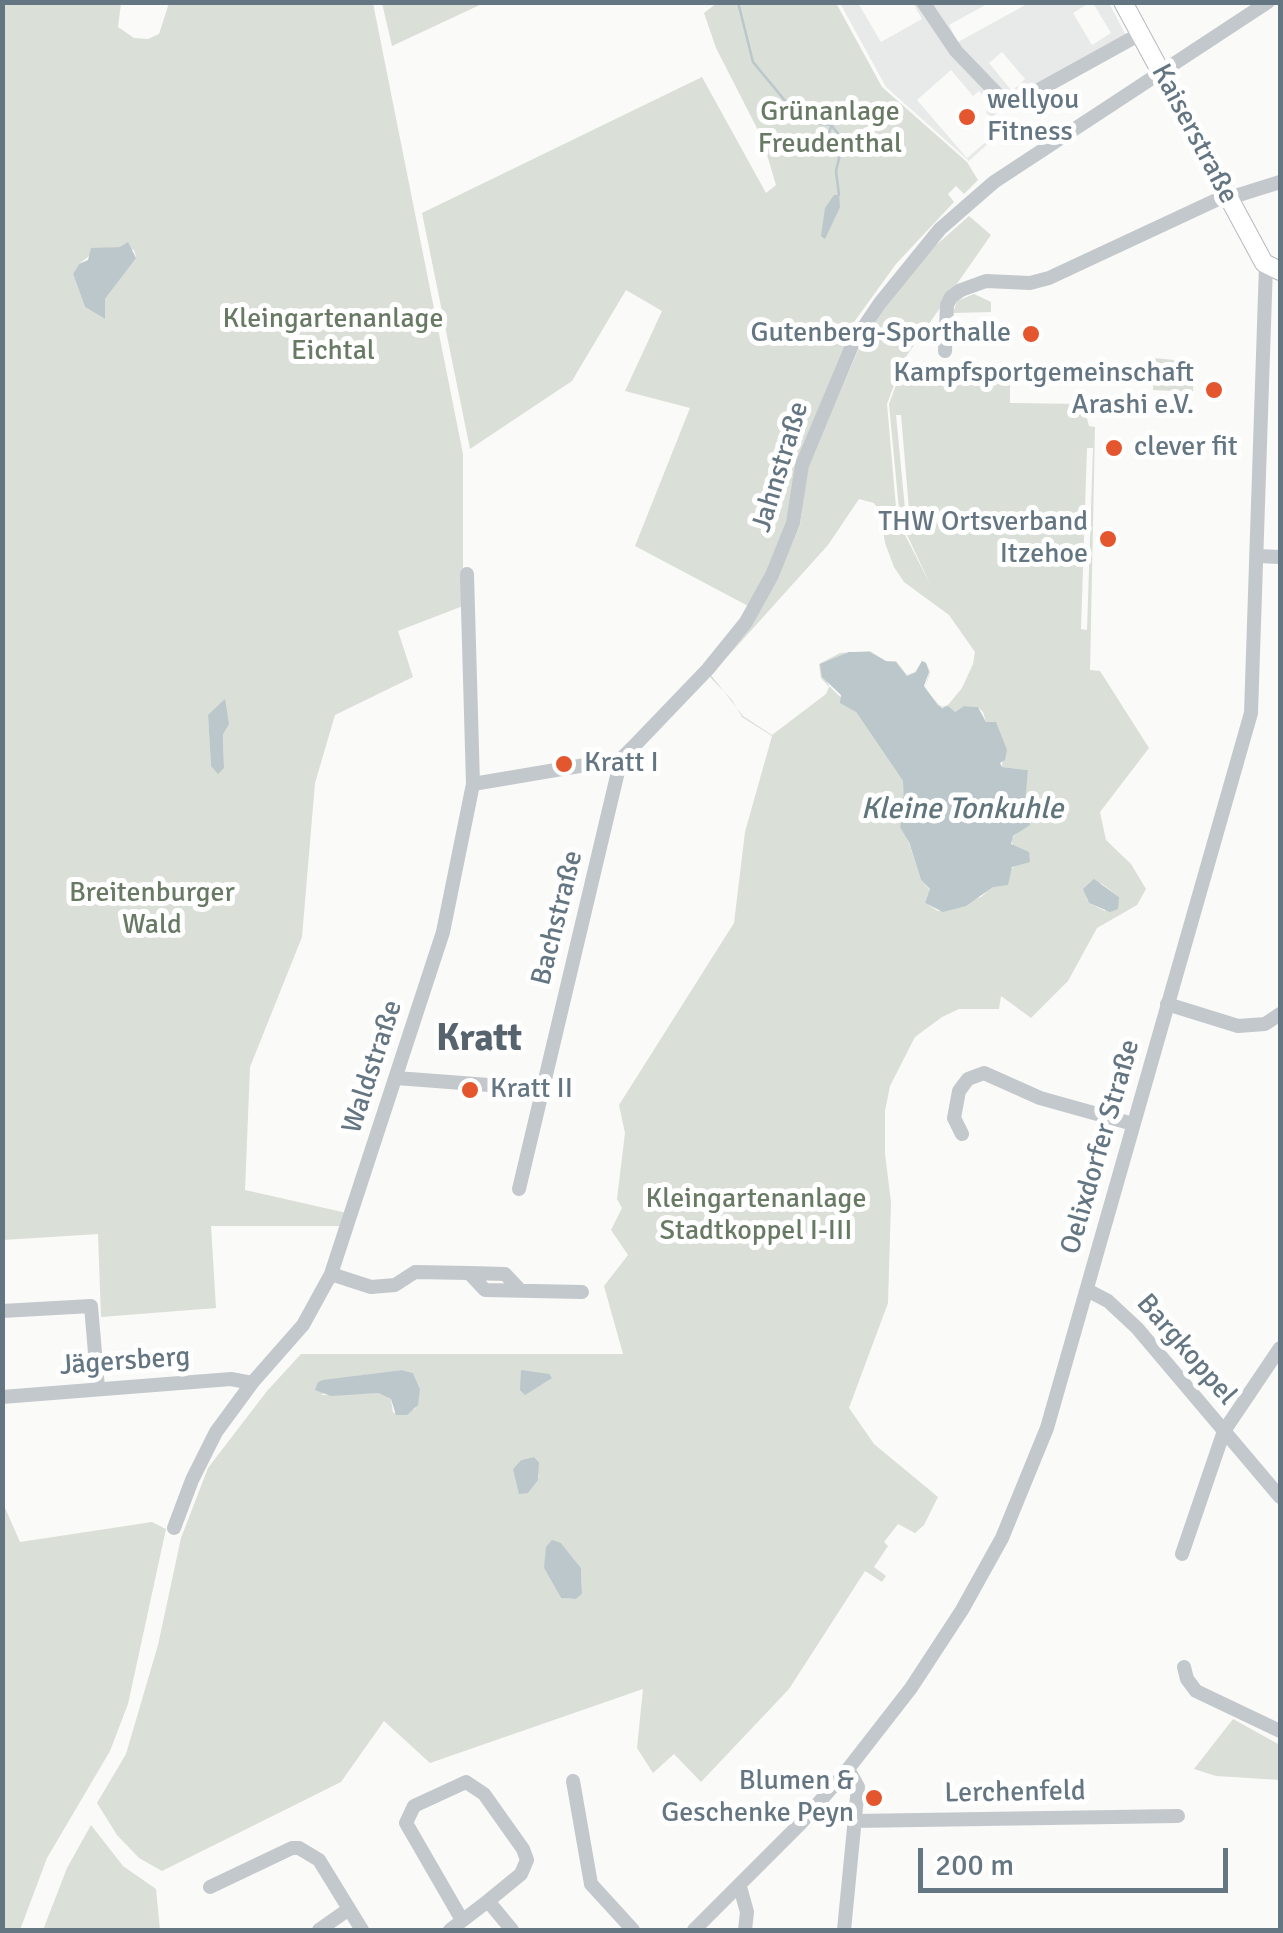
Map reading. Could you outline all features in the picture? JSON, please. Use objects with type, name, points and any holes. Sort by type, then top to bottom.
[{"type":"main road","name":"Kaiserstraße","points":[[1123,2],[1228,196],[1273,268]]},
{"type":"street","points":[[923,2],[956,52],[1006,104],[1017,102],[1140,34]]},
{"type":"street","name":"Jahnstraße","points":[[621,759],[708,669],[746,622],[772,575],[793,523],[802,465],[853,342],[880,302],[940,229],[980,193],[1268,2]]},
{"type":"street","points":[[945,351],[947,305],[961,290],[986,281],[1030,283],[1049,278],[1228,196],[1280,182]]},
{"type":"street","name":"Oelixdorfer Straße","points":[[694,1930],[848,1769],[911,1688],[962,1610],[1002,1538],[1047,1428],[1251,713],[1273,268]]},
{"type":"street","points":[[1258,556],[1280,557]]},
{"type":"street","name":"Waldstraße","points":[[174,1528],[205,1452],[252,1382],[303,1325],[330,1274],[450,907],[474,784],[467,574]]},
{"type":"street","points":[[474,784],[621,759]]},
{"type":"street","name":"Bachstraße","points":[[519,1189],[621,759]]},
{"type":"street","points":[[1167,1004],[1238,1026],[1265,1024],[1280,1014]]},
{"type":"street","points":[[962,1134],[954,1118],[959,1092],[968,1080],[984,1072],[1040,1098],[1134,1124]]},
{"type":"street","points":[[396,1078],[542,1089]]},
{"type":"street","points":[[330,1274],[371,1286],[395,1285],[415,1272],[469,1274],[485,1290],[582,1292]]},
{"type":"street","name":"Bargkoppel","points":[[1087,1290],[1126,1317],[1280,1496]]},
{"type":"street","points":[[2,1311],[91,1306],[98,1388]]},
{"type":"street","points":[[1182,1554],[1224,1431],[1280,1348]]},
{"type":"street","points":[[1264,1371],[1280,1381]]},
{"type":"street","name":"Jägersberg","points":[[2,1397],[232,1379],[252,1382]]},
{"type":"street","points":[[1184,1667],[1196,1691],[1280,1730]]},
{"type":"street","points":[[844,1930],[858,1787],[848,1769]]},
{"type":"street","points":[[573,1781],[591,1884],[633,1930]]},
{"type":"street","points":[[450,1930],[521,1874],[527,1860],[484,1794],[466,1782],[414,1806],[406,1822],[462,1920]]},
{"type":"street","name":"Lerchenfeld","points":[[854,1821],[1178,1816]]},
{"type":"street","points":[[210,1887],[299,1848],[319,1860],[362,1930]]},
{"type":"street","points":[[740,1886],[747,1912],[746,1930]]},
{"type":"street","points":[[488,1901],[512,1930]]},
{"type":"street","points":[[319,1930],[350,1909]]},
{"type":"shaded area","points":[[840,3],[858,3],[881,42],[922,19],[913,3],[989,3],[949,25],[958,42],[1029,3],[1089,3],[1073,13],[1092,45],[1111,33],[1093,3],[1109,3],[1131,45],[1004,113],[998,112],[992,117],[1003,130],[969,161],[886,87]],"holes":[[[1002,52],[1025,79],[1012,91],[989,63]],[[951,70],[973,96],[979,91],[992,106],[986,112],[1001,129],[967,158],[917,100]]]},
{"type":"green space","points":[[382,2],[484,3],[392,46]]},
{"type":"green space","name":"Breitenburger Wald","points":[[3,3],[121,3],[118,27],[134,38],[148,39],[159,34],[169,3],[373,3],[463,454],[463,606],[398,631],[413,677],[335,715],[315,783],[302,937],[250,1067],[245,1190],[347,1213],[343,1226],[211,1226],[216,1308],[101,1317],[98,1234],[3,1240]],"holes":[[[98,249],[134,250],[136,257],[105,299],[105,319],[85,307],[73,274]],[[208,714],[223,733],[224,768],[211,766]]]},
{"type":"green space","name":"Grünanlage Freudenthal","points":[[717,3],[836,3],[882,87],[967,162],[978,180],[964,194],[956,186],[948,194],[954,202],[896,264],[854,322],[796,462],[787,523],[750,607],[635,546],[690,408],[625,391],[662,311],[626,290],[572,381],[470,449],[422,213],[702,77],[766,193],[776,185],[762,138],[716,48],[704,13]]},
{"type":"green space","name":"Kleingartenanlage Stadtkoppel I-III","points":[[969,216],[991,235],[903,361],[887,404],[897,519],[931,586],[900,520],[889,404],[904,363],[1010,366],[1010,403],[1083,404],[1089,426],[1095,427],[1090,670],[1100,671],[1149,748],[1100,812],[1106,840],[1131,864],[1146,889],[1137,905],[1097,928],[1068,981],[1031,1018],[1001,996],[999,1009],[959,1009],[942,1017],[915,1037],[890,1086],[885,1111],[891,1202],[888,1303],[849,1408],[874,1444],[938,1497],[924,1525],[915,1533],[898,1524],[884,1542],[888,1546],[874,1567],[886,1576],[882,1582],[865,1571],[789,1689],[701,1782],[674,1754],[653,1773],[637,1748],[643,1689],[430,1763],[384,1721],[341,1782],[162,1871],[139,1858],[117,1835],[97,1803],[126,1754],[158,1645],[181,1538],[208,1468],[267,1391],[301,1354],[623,1354],[604,1286],[628,1255],[611,1230],[622,1208],[617,1199],[625,1133],[619,1105],[734,923],[745,832],[772,736],[742,717],[737,708],[772,735],[826,694],[829,687],[821,678],[819,664],[840,653],[870,651],[886,661],[870,652],[820,665],[829,686],[856,712],[903,781],[906,834],[921,880],[930,890],[925,903],[938,911],[981,897],[1018,863],[1019,848],[1013,846],[1011,839],[1020,830],[1028,808],[1024,796],[1028,770],[1002,767],[1004,747],[997,727],[986,722],[978,707],[964,706],[955,712],[943,707],[962,688],[975,652],[949,615],[904,582],[894,567],[880,512],[874,503],[859,499],[828,545],[711,675],[724,692],[708,675],[777,578],[800,525],[808,467],[859,348],[887,305],[934,247]],"holes":[[[896,415],[901,415],[909,509],[905,509]],[[1087,448],[1093,448],[1087,630],[1081,629]],[[1101,883],[1119,897],[1105,911],[1089,903],[1086,897]],[[402,1370],[413,1373],[420,1389],[415,1409],[393,1413],[391,1399],[378,1393],[321,1395],[357,1376]],[[534,1457],[539,1462],[539,1476],[528,1493],[513,1469],[521,1460]],[[561,1543],[581,1568],[582,1594],[576,1599],[561,1598],[544,1568],[548,1551]]]},
{"type":"green space","points":[[974,294],[991,302],[991,312],[953,313],[957,301]]},
{"type":"green space","points":[[1154,358],[1194,362],[1193,392],[1153,390]]},
{"type":"green space","points":[[2,1501],[20,1542],[152,1522],[166,1529],[128,1704],[110,1751],[47,1858],[20,1930],[2,1930]]},
{"type":"green space","points":[[1233,1719],[1280,1745],[1280,1780],[1216,1776],[1194,1769]]},
{"type":"green space","points":[[91,1825],[123,1866],[156,1889],[160,1930],[43,1930],[67,1868]]},
{"type":"water","points":[[834,195],[839,195],[840,207],[825,239],[821,236],[825,208]]},
{"type":"water","points":[[128,242],[136,258],[105,299],[105,319],[85,307],[73,274],[79,264],[88,260],[91,248],[120,247]]},
{"type":"water","name":"Kleine Tonkuhle","points":[[849,652],[870,652],[896,662],[907,676],[916,672],[922,661],[929,672],[924,686],[937,704],[955,712],[964,706],[978,707],[986,722],[996,722],[1007,750],[1000,763],[1002,767],[1028,770],[1025,802],[1030,825],[1013,836],[1011,844],[1029,852],[1030,862],[1012,867],[1008,885],[993,887],[966,906],[943,912],[925,903],[930,889],[921,880],[900,827],[904,812],[903,781],[856,712],[840,703],[841,695],[822,677],[820,664]]},
{"type":"water","points":[[225,699],[229,724],[223,734],[224,768],[218,774],[211,766],[208,715]]},
{"type":"water","points":[[1094,879],[1119,897],[1118,909],[1110,912],[1089,903],[1083,889]]},
{"type":"water","points":[[402,1370],[413,1373],[420,1389],[418,1405],[407,1415],[396,1415],[391,1399],[378,1393],[331,1396],[315,1390],[323,1380]]},
{"type":"water","points":[[521,1370],[549,1374],[552,1378],[525,1395],[520,1390]]},
{"type":"water","points":[[534,1457],[539,1462],[538,1480],[528,1493],[519,1494],[513,1469],[521,1460]]},
{"type":"water","points":[[552,1540],[561,1543],[581,1568],[582,1594],[576,1599],[561,1598],[544,1568],[546,1547]]},
{"type":"waterway","points":[[738,2],[753,62],[796,114]]},
{"type":"waterway","points":[[798,117],[802,122],[831,125],[840,136],[836,171],[839,195]]},
{"type":"waterway","points":[[831,127],[823,151],[831,155],[840,151]]},
{"type":"place","name":"wellyou Fitness","points":[[967,117]]},
{"type":"place","name":"Gutenberg-Sporthalle","points":[[1031,334]]},
{"type":"place","name":"Kampfsportgemeinschaft Arashi e.V.","points":[[1214,390]]},
{"type":"place","name":"clever fit","points":[[1114,448]]},
{"type":"place","name":"THW Ortsverband Itzehoe","points":[[1108,539]]},
{"type":"place","name":"Kratt I","points":[[564,764]]},
{"type":"place","name":"Kratt II","points":[[470,1090]]},
{"type":"place","name":"Blumen & Geschenke Peyn","points":[[874,1798]]},
{"type":"district","name":"Kratt","points":[[479,1040]]},
{"type":"park label","name":"Kleingartenanlage Eichtal","points":[[333,336]]}]
